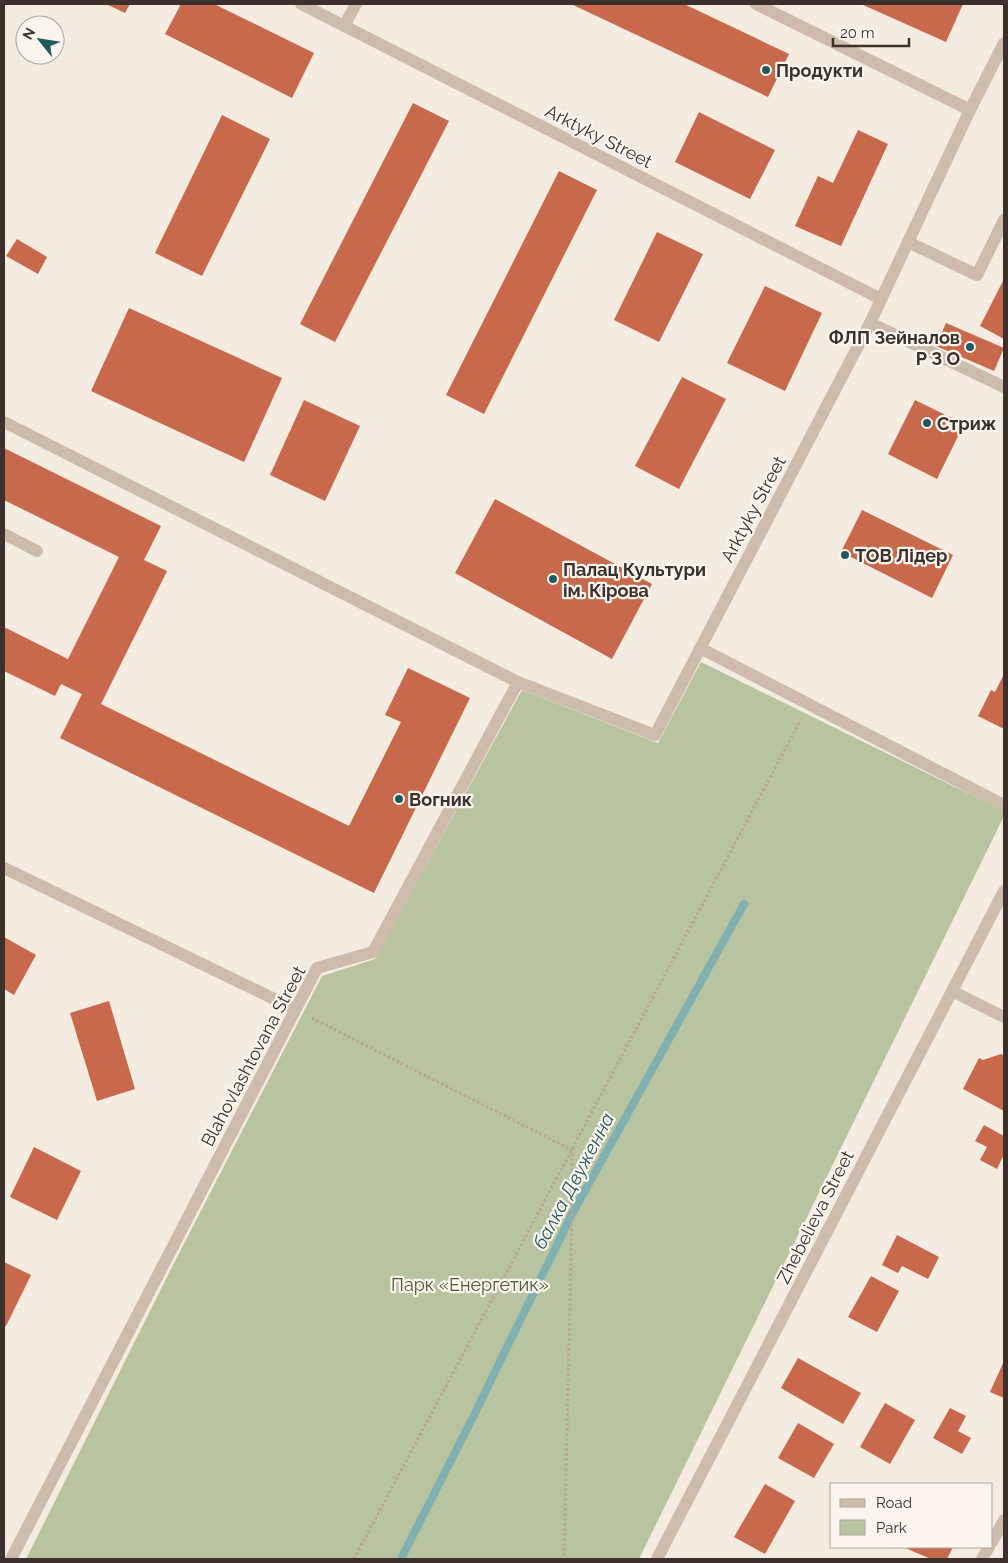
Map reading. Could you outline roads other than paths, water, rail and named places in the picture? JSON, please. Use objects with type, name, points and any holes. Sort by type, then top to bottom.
[{"type":"street","name":"Arktyky Street","points":[[301,4],[881,299]]},
{"type":"street","points":[[344,26],[356,4]]},
{"type":"street","points":[[756,4],[970,110]]},
{"type":"street","name":"Arktyky Street","points":[[518,682],[655,735],[870,322],[970,110],[1004,43]]},
{"type":"street","points":[[908,242],[977,275],[1004,220]]},
{"type":"street","points":[[870,322],[1004,387]]},
{"type":"street","points":[[4,422],[518,682]]},
{"type":"street","points":[[4,534],[37,551]]},
{"type":"street","points":[[700,648],[1004,805]]},
{"type":"street","name":"Blahovlashtovana Street","points":[[11,1559],[317,968],[372,952],[518,682]]},
{"type":"street","points":[[4,868],[295,1010]]},
{"type":"street","name":"Zhebelieva Street","points":[[658,1559],[1004,891]]},
{"type":"street","points":[[952,991],[1004,1016]]},
{"type":"street","points":[[993,1540],[1004,1520]]},
{"type":"street","points":[[982,1559],[988,1548]]},
{"type":"waterway","name":"балка Двуженна","points":[[401,1559],[572,1214],[744,904]]},
{"type":"place","name":"Продукти","points":[[766,70]]},
{"type":"place","name":"ФЛП Зейналов Р З О","points":[[970,347]]},
{"type":"place","name":"Стриж","points":[[927,423]]},
{"type":"place","name":"ТОВ Лідер","points":[[845,555]]},
{"type":"place","name":"Палац Культури ім. Кірова","points":[[553,579]]},
{"type":"place","name":"Вогник","points":[[399,799]]},
{"type":"park label","name":"Парк «Енергетик»","points":[[470,1284]]}]
